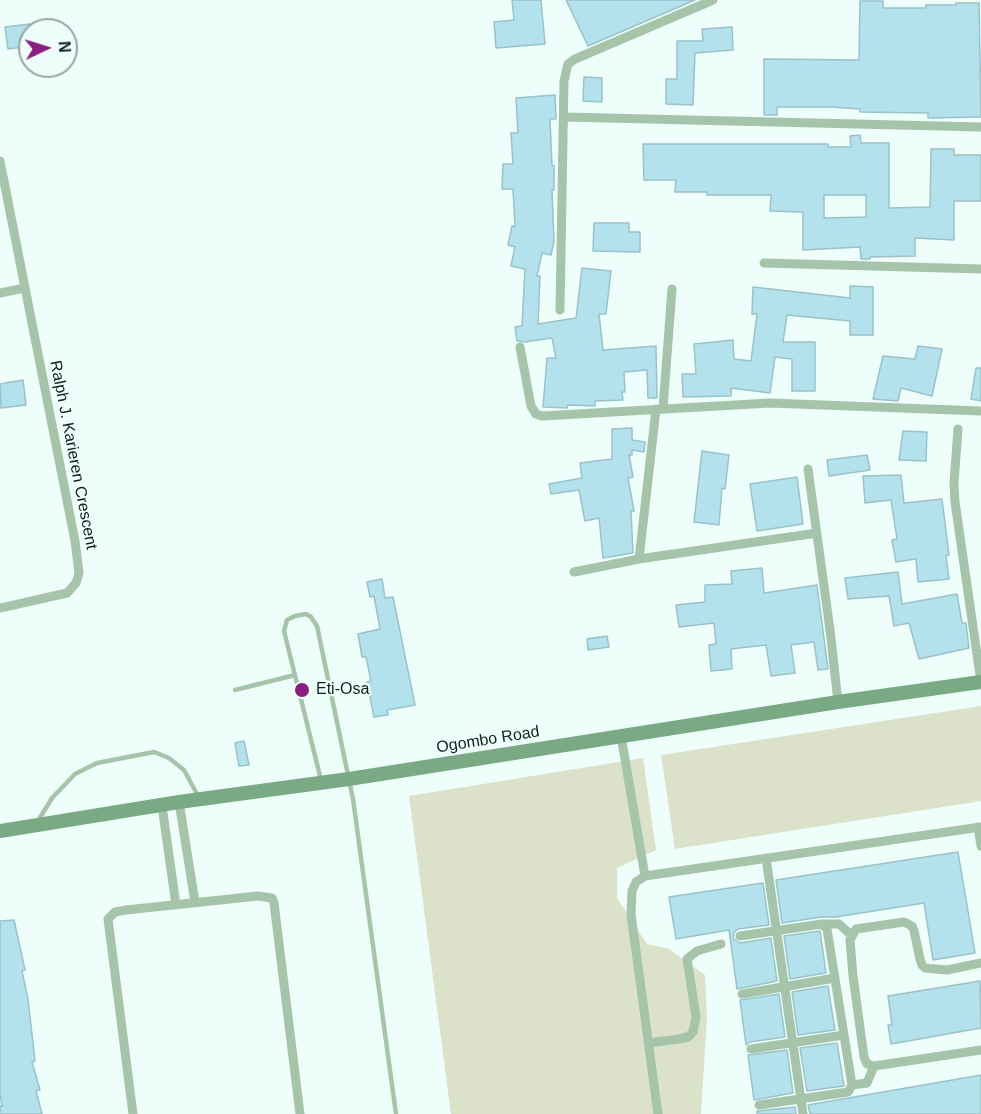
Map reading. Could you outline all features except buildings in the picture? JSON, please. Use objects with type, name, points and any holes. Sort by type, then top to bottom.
[{"type":"main road","name":"Ogombo Road","points":[[0,831],[981,682]]},
{"type":"street","points":[[560,310],[566,67],[570,62],[713,0]]},
{"type":"street","points":[[565,117],[981,127]]},
{"type":"street","name":"Ralph J. Karieren Crescent","points":[[0,161],[75,541],[79,573],[76,583],[67,593],[0,608]]},
{"type":"street","points":[[764,263],[981,269]]},
{"type":"street","points":[[0,293],[24,288]]},
{"type":"street","points":[[639,559],[672,289]]},
{"type":"street","points":[[520,347],[531,406],[539,416],[770,404],[981,411]]},
{"type":"street","points":[[958,429],[955,502],[981,682]]},
{"type":"street","points":[[808,469],[838,702]]},
{"type":"street","points":[[574,572],[639,559],[818,533]]},
{"type":"street","points":[[621,736],[645,876]]},
{"type":"street","points":[[179,802],[195,902]]},
{"type":"street","points":[[162,806],[176,905]]},
{"type":"street","points":[[658,1114],[630,900],[633,888],[645,876],[980,827],[981,846]]},
{"type":"street","points":[[765,858],[803,1114]]},
{"type":"street","points":[[133,1114],[108,919],[115,912],[258,896],[272,898],[274,903],[300,1114]]},
{"type":"street","points":[[981,963],[947,970],[925,968],[920,959],[912,926],[904,922],[863,927],[855,929],[851,935],[850,950],[864,1057],[867,1064],[874,1066],[981,1050]]},
{"type":"street","points":[[759,1105],[848,1092],[852,1085],[826,928],[822,924]]},
{"type":"street","points":[[740,936],[822,924],[839,924],[851,935]]},
{"type":"street","points":[[648,1043],[688,1037],[693,1032],[696,1017],[687,959],[697,951],[721,944]]},
{"type":"street","points":[[742,994],[835,978]]},
{"type":"street","points":[[751,1049],[844,1035]]},
{"type":"street","points":[[852,1085],[867,1083],[874,1066]]},
{"type":"lane","points":[[322,783],[284,631],[286,620],[306,614],[317,626],[353,799],[396,1114]]},
{"type":"lane","points":[[235,690],[295,675]]},
{"type":"lane","points":[[34,825],[52,798],[75,774],[97,763],[154,752],[169,758],[184,770],[199,800]]},
{"type":"green space","points":[[981,706],[981,801],[675,849],[661,755]]},
{"type":"green space","points":[[643,758],[656,850],[617,868],[617,898],[647,944],[669,949],[705,975],[707,1018],[701,1114],[451,1114],[409,796]]},
{"type":"place","name":"Eti-Osa","points":[[302,690]]}]
